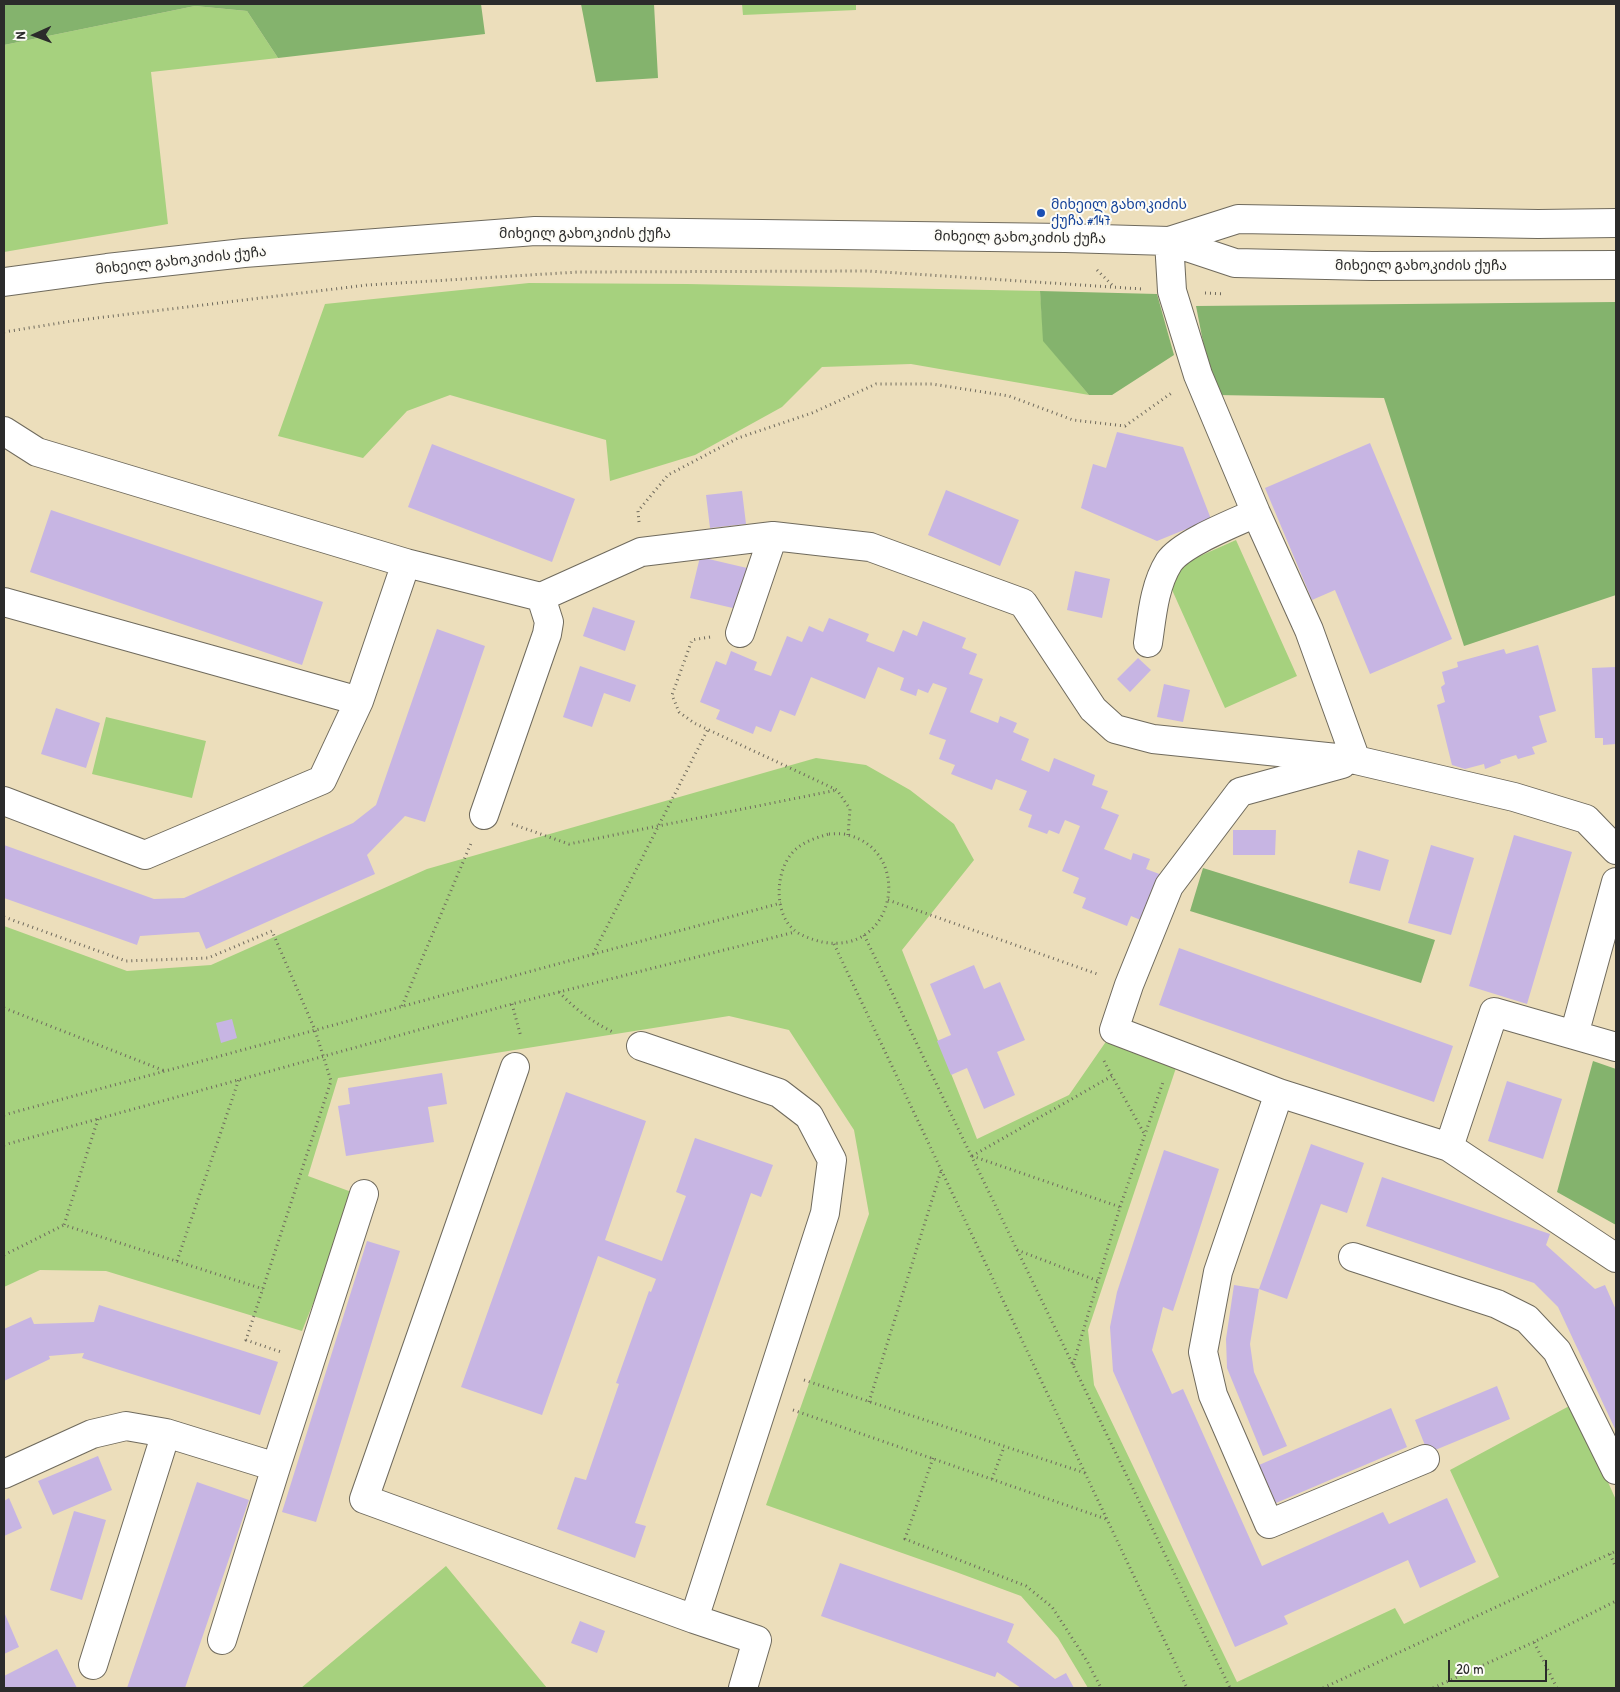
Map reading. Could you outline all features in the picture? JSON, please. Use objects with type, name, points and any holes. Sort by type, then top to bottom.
[{"type":"street","name":"მიხეილ გახოკიძის ქუჩა","points":[[1169,241],[1238,220],[1538,224],[1616,222]]},
{"type":"street","name":"მიხეილ გახოკიძის ქუჩა","points":[[4,282],[107,268],[244,253],[535,231],[1169,241],[1234,263],[1382,266],[1616,265]]},
{"type":"street","points":[[1169,241],[1172,291],[1198,375],[1256,513],[1309,630],[1356,760]]},
{"type":"street","points":[[4,431],[37,452],[406,563],[541,597],[641,552],[773,536],[870,547],[1023,603],[1093,709],[1114,729],[1153,738],[1356,760],[1514,797],[1586,819],[1616,850]]},
{"type":"street","points":[[1148,643],[1157,591],[1170,561],[1192,542],[1256,513]]},
{"type":"street","points":[[740,633],[773,536]]},
{"type":"street","points":[[4,801],[145,855],[322,780],[359,701],[406,563]]},
{"type":"street","points":[[484,815],[547,634],[549,622],[541,597]]},
{"type":"street","points":[[4,602],[359,701]]},
{"type":"street","points":[[1356,760],[1240,792],[1169,886],[1129,985],[1114,1030],[1279,1094],[1449,1147],[1616,1258]]},
{"type":"street","points":[[1574,1035],[1615,896]]},
{"type":"street","points":[[1449,1147],[1494,1012],[1616,1047]]},
{"type":"street","points":[[641,1046],[778,1093],[809,1116],[832,1160],[825,1213],[694,1618]]},
{"type":"street","points":[[515,1067],[364,1499],[757,1640],[742,1688]]},
{"type":"street","points":[[1279,1094],[1218,1272],[1203,1352],[1213,1395],[1269,1524],[1425,1459]]},
{"type":"street","points":[[222,1640],[364,1194]]},
{"type":"street","points":[[1353,1257],[1497,1304],[1527,1319],[1557,1351],[1616,1470]]},
{"type":"street","points":[[4,1474],[92,1434],[126,1426],[166,1433],[276,1467]]},
{"type":"street","points":[[93,1665],[166,1433]]},
{"type":"path","points":[[4,332],[72,321],[367,285],[578,272],[868,271],[1229,294]]},
{"type":"path","points":[[641,552],[638,511],[668,475],[738,438],[812,413],[876,384],[932,384],[1009,396],[1073,420],[1125,426],[1198,375]]},
{"type":"path","points":[[740,633],[692,640],[672,695],[679,712],[708,729],[838,790],[850,809],[848,835]]},
{"type":"path","points":[[592,954],[708,729]]},
{"type":"path","points":[[402,1006],[484,815],[570,844],[838,790]]},
{"type":"path","points":[[829,834],[848,835],[868,845],[881,859],[889,882],[888,900],[882,917],[864,935],[853,941],[834,944],[815,941],[795,932],[785,920],[780,888],[783,870],[792,853],[807,841],[829,834]]},
{"type":"path","points":[[888,900],[1129,985]]},
{"type":"path","points":[[4,1115],[781,903]]},
{"type":"path","points":[[4,917],[126,961],[208,958],[272,931],[315,1030],[331,1081],[246,1340],[310,1362]]},
{"type":"path","points":[[4,1145],[558,992],[795,932]]},
{"type":"path","points":[[864,935],[1230,1688]]},
{"type":"path","points":[[834,944],[1187,1688]]},
{"type":"path","points":[[558,992],[575,1009],[598,1025],[641,1046]]},
{"type":"path","points":[[4,1008],[166,1071]]},
{"type":"path","points":[[1073,1365],[1120,1206],[1173,1053]]},
{"type":"path","points":[[971,1156],[1112,1076],[1145,1135]]},
{"type":"path","points":[[177,1261],[239,1079]]},
{"type":"path","points":[[4,1255],[64,1224],[98,1118]]},
{"type":"path","points":[[971,1156],[1120,1206]]},
{"type":"path","points":[[869,1402],[941,1170]]},
{"type":"path","points":[[64,1224],[263,1288]]},
{"type":"path","points":[[1017,1250],[1098,1281]]},
{"type":"path","points":[[774,1370],[1085,1473]]},
{"type":"path","points":[[765,1400],[1107,1519]]},
{"type":"path","points":[[992,1479],[1004,1446]]},
{"type":"path","points":[[933,1458],[905,1539],[1026,1586],[1052,1607],[1087,1661],[1101,1688]]},
{"type":"path","points":[[1323,1688],[1616,1551]]},
{"type":"path","points":[[1610,1554],[1616,1568]]},
{"type":"path","points":[[1433,1688],[1534,1642],[1616,1601]]},
{"type":"path","points":[[1534,1642],[1557,1688]]},
{"type":"green space","points":[[4,4],[481,4],[485,34],[278,58],[247,11],[195,6],[4,45]]},
{"type":"green space","points":[[581,4],[654,4],[658,78],[596,82]]},
{"type":"green space","points":[[742,4],[856,4],[856,10],[743,15]]},
{"type":"green space","points":[[195,6],[247,11],[278,58],[151,72],[168,224],[4,252],[4,45]]},
{"type":"green space","points":[[529,283],[1040,291],[1044,341],[1089,395],[911,364],[822,367],[782,407],[695,455],[610,481],[606,440],[450,395],[407,411],[363,458],[278,436],[325,304]]},
{"type":"green space","points":[[1040,291],[1157,294],[1174,355],[1112,395],[1089,395],[1043,341]]},
{"type":"green space","points":[[1616,302],[1616,595],[1464,646],[1384,398],[1217,395],[1205,352],[1196,306]]},
{"type":"green space","points":[[1236,540],[1297,676],[1225,708],[1164,572]]},
{"type":"green space","points":[[106,717],[206,741],[192,798],[92,774]]},
{"type":"green space","points":[[816,758],[866,765],[910,790],[954,824],[974,860],[902,950],[977,1139],[1069,1095],[1114,1030],[1180,1056],[1088,1330],[1094,1385],[1237,1682],[1395,1608],[1404,1624],[1499,1577],[1450,1470],[1573,1404],[1616,1500],[1616,1688],[1088,1688],[1058,1638],[1021,1596],[766,1505],[869,1214],[854,1130],[789,1030],[729,1016],[338,1078],[308,1176],[357,1194],[302,1331],[106,1271],[40,1270],[4,1287],[4,926],[127,971],[211,965],[427,869]]},
{"type":"green space","points":[[1203,868],[1435,940],[1421,983],[1190,911]]},
{"type":"green space","points":[[1593,1061],[1616,1069],[1616,1225],[1557,1192]]},
{"type":"green space","points":[[446,1566],[547,1688],[301,1688]]},
{"type":"building","points":[[1117,432],[1183,447],[1211,519],[1157,541],[1081,508],[1093,464],[1106,468]]},
{"type":"building","points":[[1370,443],[1452,639],[1370,674],[1335,590],[1312,600],[1265,488]]},
{"type":"building","points":[[432,444],[575,499],[552,562],[408,507]]},
{"type":"building","points":[[946,490],[1019,520],[1000,566],[928,535]]},
{"type":"building","points":[[742,491],[746,524],[710,528],[706,495]]},
{"type":"building","points":[[51,510],[323,602],[302,665],[30,572]]},
{"type":"building","points":[[700,557],[747,568],[737,609],[690,598]]},
{"type":"building","points":[[1075,571],[1110,579],[1102,618],[1067,610]]},
{"type":"building","points":[[593,607],[635,621],[625,651],[583,636]]},
{"type":"building","points":[[829,618],[869,634],[866,641],[894,652],[903,630],[917,636],[923,621],[966,638],[962,648],[977,654],[969,674],[983,679],[970,712],[998,723],[1000,716],[1017,723],[1013,732],[1029,739],[1021,760],[1049,772],[1054,758],[1095,775],[1092,785],[1108,791],[1101,808],[1119,815],[1104,849],[1131,860],[1133,853],[1150,859],[1146,869],[1162,875],[1143,921],[1131,916],[1127,926],[1082,908],[1086,898],[1073,893],[1079,878],[1062,871],[1080,826],[1065,820],[1059,834],[1049,830],[1047,834],[1028,827],[1032,815],[1019,810],[1027,791],[996,779],[992,790],[951,774],[955,765],[939,759],[946,740],[929,734],[947,688],[933,683],[928,693],[918,689],[916,696],[900,690],[904,678],[878,667],[865,699],[811,677],[795,716],[780,710],[771,732],[756,726],[753,734],[716,719],[720,710],[700,702],[716,661],[726,665],[731,651],[757,662],[754,670],[771,676],[787,636],[802,642],[809,626],[823,632]]},
{"type":"building","points":[[437,629],[485,646],[425,822],[405,816],[367,855],[375,874],[206,949],[199,932],[140,936],[137,945],[4,898],[4,845],[154,899],[184,898],[353,823],[376,805]]},
{"type":"building","points":[[1538,645],[1556,711],[1539,716],[1547,742],[1532,747],[1535,754],[1518,759],[1516,755],[1500,760],[1501,763],[1485,769],[1484,764],[1465,769],[1452,765],[1437,705],[1445,702],[1441,687],[1445,684],[1442,672],[1458,667],[1457,662],[1504,649],[1506,654]]},
{"type":"building","points":[[1138,658],[1151,670],[1130,692],[1117,679]]},
{"type":"building","points":[[580,666],[636,685],[630,702],[604,693],[592,727],[563,717]]},
{"type":"building","points":[[1616,667],[1616,744],[1603,745],[1603,738],[1595,738],[1592,668]]},
{"type":"building","points":[[1164,684],[1190,690],[1183,722],[1157,717]]},
{"type":"building","points":[[56,708],[100,723],[86,768],[41,754]]},
{"type":"building","points":[[1233,830],[1276,830],[1275,855],[1233,855]]},
{"type":"building","points":[[1514,835],[1572,852],[1527,1004],[1469,986]]},
{"type":"building","points":[[1431,845],[1474,858],[1451,935],[1408,923]]},
{"type":"building","points":[[1358,850],[1389,860],[1380,891],[1349,883]]},
{"type":"building","points":[[1179,948],[1453,1046],[1434,1102],[1159,1005]]},
{"type":"building","points":[[974,965],[984,989],[1000,982],[1025,1040],[997,1052],[1015,1095],[984,1109],[967,1068],[951,1075],[937,1041],[951,1035],[930,984]]},
{"type":"building","points":[[232,1019],[237,1038],[221,1043],[216,1023]]},
{"type":"building","points":[[442,1073],[447,1104],[428,1107],[434,1142],[346,1156],[338,1106],[350,1104],[348,1088]]},
{"type":"building","points":[[1507,1081],[1562,1099],[1543,1159],[1488,1141]]},
{"type":"building","points":[[566,1092],[646,1121],[605,1240],[662,1261],[686,1196],[676,1192],[695,1138],[773,1165],[761,1197],[751,1193],[635,1523],[646,1526],[635,1558],[557,1529],[575,1477],[586,1480],[619,1384],[616,1383],[649,1291],[651,1292],[656,1279],[598,1256],[542,1415],[461,1387]]},
{"type":"building","points":[[1311,1144],[1364,1163],[1347,1213],[1321,1204],[1287,1299],[1259,1289]]},
{"type":"building","points":[[1164,1150],[1219,1169],[1173,1311],[1163,1307],[1152,1350],[1172,1394],[1183,1389],[1262,1566],[1383,1512],[1389,1524],[1447,1498],[1476,1562],[1420,1588],[1408,1560],[1284,1616],[1288,1624],[1235,1647],[1113,1371],[1110,1327],[1117,1292]]},
{"type":"building","points":[[1382,1177],[1550,1234],[1546,1245],[1595,1289],[1605,1285],[1616,1310],[1616,1431],[1558,1307],[1534,1283],[1366,1226]]},
{"type":"building","points":[[367,1241],[400,1251],[316,1522],[282,1512]]},
{"type":"building","points":[[1234,1285],[1259,1289],[1250,1344],[1254,1372],[1287,1446],[1263,1456],[1227,1368],[1226,1339]]},
{"type":"building","points":[[99,1305],[278,1362],[260,1415],[82,1358],[84,1353],[49,1356],[50,1359],[4,1381],[4,1329],[31,1317],[34,1324],[94,1322]]},
{"type":"building","points":[[1497,1386],[1510,1419],[1428,1453],[1415,1420]]},
{"type":"building","points":[[1391,1408],[1407,1447],[1276,1503],[1259,1465]]},
{"type":"building","points":[[98,1456],[112,1490],[53,1515],[38,1481]]},
{"type":"building","points":[[197,1482],[249,1500],[185,1688],[127,1688]]},
{"type":"building","points":[[9,1498],[22,1528],[4,1536],[4,1501]]},
{"type":"building","points":[[74,1511],[106,1520],[82,1600],[50,1590]]},
{"type":"building","points":[[840,1563],[1014,1624],[1007,1642],[1055,1679],[1066,1673],[1074,1688],[1021,1688],[997,1672],[995,1677],[821,1616]]},
{"type":"building","points":[[4,1612],[19,1647],[4,1654]]},
{"type":"building","points":[[580,1621],[605,1631],[597,1653],[571,1643]]},
{"type":"building","points":[[57,1649],[77,1688],[4,1688],[4,1676]]},
{"type":"place","name":"მიხეილ გახოკიძის ქუჩა #147","points":[[1041,213]]}]
